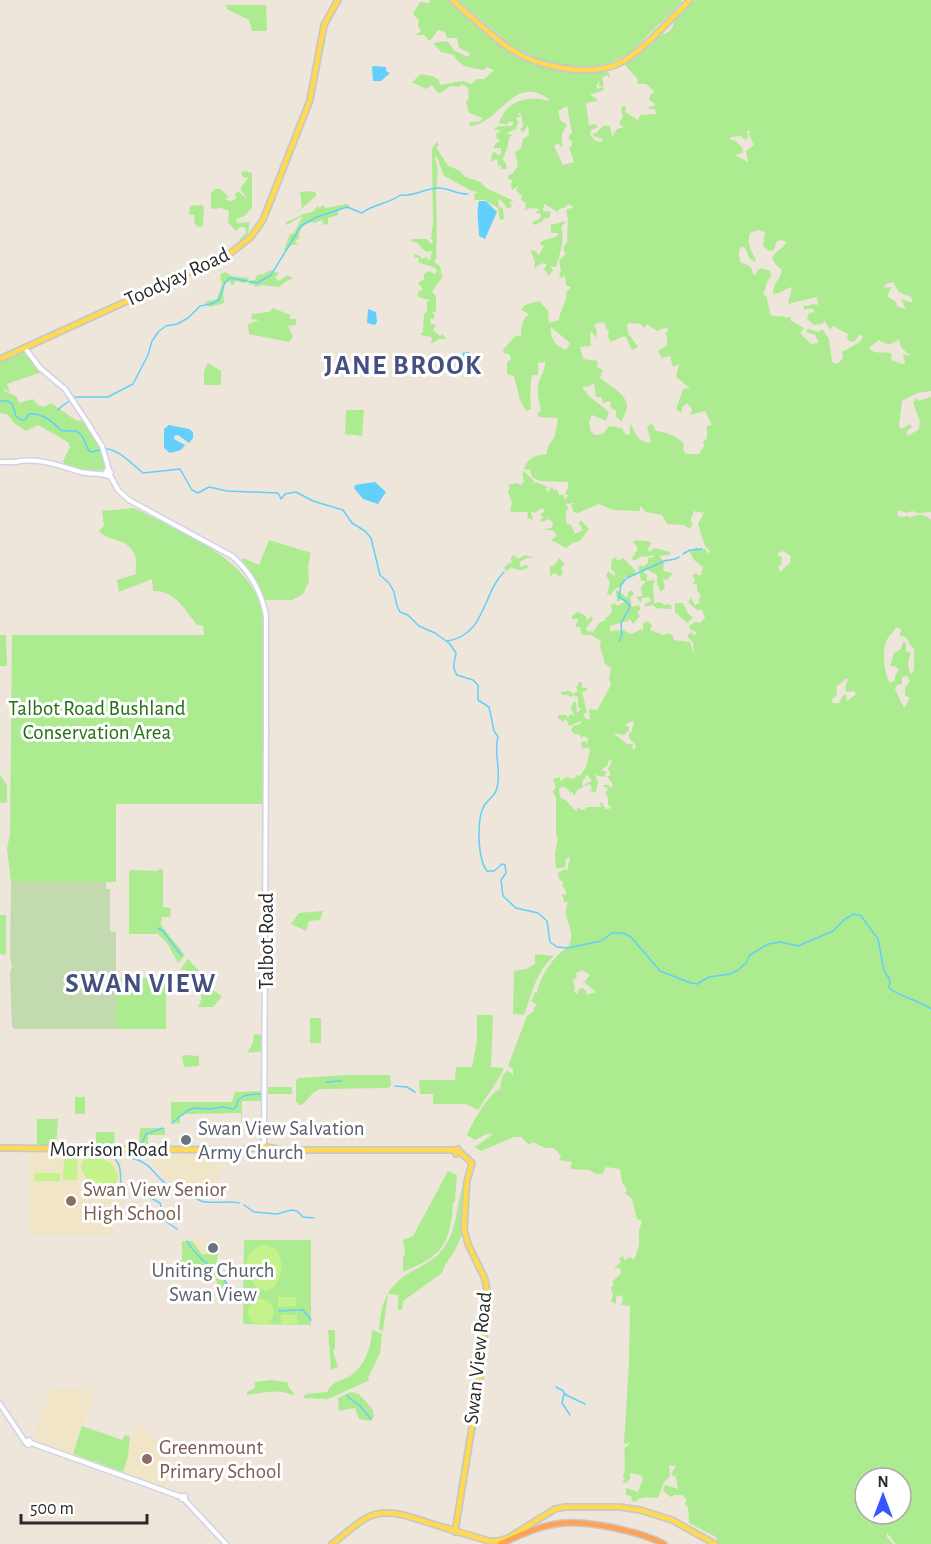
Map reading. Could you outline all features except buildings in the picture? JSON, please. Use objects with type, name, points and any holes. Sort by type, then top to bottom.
[{"type":"highway","points":[[500,1544],[537,1529],[562,1523],[634,1531],[664,1544]]},
{"type":"highway","points":[[507,1544],[545,1529],[569,1526],[633,1534],[657,1544]]},
{"type":"main road","name":"Toodyay Road","points":[[28,350],[45,339],[228,255],[251,237],[263,220],[310,100],[324,25],[338,0]]},
{"type":"main road","points":[[452,0],[512,50],[526,57],[586,71],[606,68],[625,60],[690,0]]},
{"type":"main road","points":[[0,359],[28,350]]},
{"type":"main road","name":"Talbot Road","points":[[28,350],[40,368],[61,385],[72,399],[103,449],[107,462],[107,473],[124,496],[231,555],[258,589],[266,616],[266,1147]]},
{"type":"main road","points":[[0,462],[53,463],[84,472],[107,473]]},
{"type":"main road","name":"Morrison Road","points":[[0,1149],[256,1149],[266,1147],[282,1150],[447,1150],[458,1152],[472,1161]]},
{"type":"main road","name":"Swan View Road","points":[[454,1531],[482,1371],[488,1305],[486,1283],[468,1244],[464,1229],[467,1181],[472,1161]]},
{"type":"main road","points":[[0,1404],[20,1436],[29,1443],[183,1498],[226,1544]]},
{"type":"main road","points":[[332,1544],[365,1519],[380,1513],[398,1515],[489,1541],[508,1538],[555,1509],[572,1507],[633,1508],[672,1520],[715,1544]]},
{"type":"shaded area","name":"Swan View Senior High School","points":[[30,1152],[119,1152],[123,1155],[123,1209],[112,1209],[112,1235],[32,1235],[30,1233]]},
{"type":"shaded area","points":[[153,1152],[228,1152],[228,1165],[218,1165],[218,1200],[198,1198],[184,1184],[171,1182],[153,1165]]},
{"type":"shaded area","points":[[210,1240],[207,1254],[202,1254],[192,1241]]},
{"type":"shaded area","points":[[65,1387],[95,1391],[73,1454],[35,1441],[34,1437],[50,1391]]},
{"type":"shaded area","name":"Greenmount Primary School","points":[[141,1425],[164,1450],[168,1464],[166,1488],[123,1472],[132,1431]]},
{"type":"green space","points":[[448,0],[490,36],[520,56],[536,63],[573,72],[605,71],[609,73],[610,79],[607,75],[602,78],[604,86],[599,87],[600,81],[596,86],[598,89],[603,87],[604,90],[590,95],[597,101],[586,103],[589,125],[596,124],[598,127],[591,130],[590,135],[596,141],[601,142],[603,139],[593,136],[593,133],[603,126],[610,126],[612,137],[617,129],[624,127],[619,124],[623,116],[621,109],[623,106],[626,106],[625,112],[638,120],[640,115],[656,114],[655,109],[648,107],[655,106],[649,100],[650,95],[655,92],[646,84],[638,84],[637,78],[624,64],[636,56],[651,40],[670,31],[674,20],[695,0],[931,0],[931,391],[917,393],[902,401],[899,427],[902,429],[910,424],[912,427],[906,432],[908,436],[919,429],[920,421],[913,403],[916,398],[919,401],[931,397],[931,512],[907,513],[899,510],[897,514],[899,517],[908,516],[910,518],[921,515],[931,520],[931,1544],[896,1544],[887,1533],[887,1537],[893,1544],[719,1544],[716,1537],[689,1523],[688,1507],[685,1504],[687,1500],[682,1495],[671,1497],[663,1491],[665,1485],[678,1489],[676,1477],[679,1473],[675,1477],[671,1474],[676,1466],[669,1465],[670,1477],[664,1482],[658,1498],[645,1497],[635,1502],[632,1501],[631,1496],[626,1495],[626,1488],[638,1492],[643,1479],[641,1475],[630,1473],[630,1479],[626,1483],[622,1482],[625,1479],[623,1476],[625,1447],[630,1442],[624,1443],[630,1306],[620,1305],[623,1300],[622,1295],[616,1297],[616,1304],[611,1301],[613,1295],[611,1288],[614,1284],[612,1282],[621,1273],[620,1268],[614,1268],[621,1262],[619,1259],[622,1256],[625,1260],[630,1257],[634,1260],[639,1245],[639,1230],[642,1221],[637,1219],[632,1199],[625,1193],[627,1190],[622,1182],[620,1169],[606,1167],[602,1174],[596,1174],[589,1170],[570,1169],[572,1162],[559,1160],[561,1156],[554,1148],[545,1148],[533,1142],[529,1145],[521,1137],[514,1137],[481,1151],[475,1147],[493,1134],[487,1134],[475,1140],[467,1135],[476,1116],[500,1089],[502,1077],[507,1070],[513,1075],[513,1069],[508,1066],[527,1016],[534,1011],[537,1005],[531,1001],[535,992],[539,993],[537,991],[547,968],[570,943],[571,933],[566,913],[568,902],[564,902],[562,894],[566,895],[566,891],[558,873],[565,869],[567,871],[570,858],[565,860],[566,865],[563,868],[556,868],[555,854],[558,838],[556,798],[553,792],[556,787],[553,779],[560,777],[560,781],[567,777],[573,779],[577,775],[580,776],[586,767],[590,750],[588,747],[582,749],[581,742],[585,741],[587,744],[588,738],[583,736],[581,738],[579,734],[574,734],[571,730],[581,721],[569,726],[566,719],[563,722],[558,718],[558,715],[566,715],[568,718],[570,714],[575,716],[570,707],[573,702],[576,702],[577,713],[581,709],[578,707],[578,697],[562,695],[561,692],[570,691],[573,694],[578,691],[576,688],[579,682],[582,682],[582,688],[587,688],[587,691],[582,692],[587,713],[583,714],[590,720],[589,709],[597,710],[611,685],[609,679],[611,668],[604,663],[600,647],[601,641],[591,635],[582,635],[580,627],[576,627],[579,619],[572,619],[572,616],[578,612],[586,616],[587,621],[591,616],[593,619],[586,628],[587,631],[593,632],[599,623],[611,614],[610,606],[614,603],[618,606],[624,602],[622,598],[617,601],[616,591],[618,590],[627,598],[631,590],[634,594],[630,597],[632,607],[639,605],[641,609],[637,612],[640,616],[633,624],[629,618],[628,621],[610,626],[610,631],[623,630],[631,634],[642,629],[643,631],[643,624],[646,621],[652,625],[650,630],[663,635],[668,633],[673,636],[674,640],[690,642],[694,654],[693,643],[687,636],[691,632],[694,636],[697,633],[689,626],[695,622],[700,623],[705,618],[702,610],[697,610],[688,602],[691,598],[695,605],[699,603],[700,594],[697,591],[697,585],[693,584],[695,578],[692,576],[696,573],[701,575],[703,567],[694,560],[688,549],[693,551],[696,547],[700,550],[705,549],[708,553],[711,552],[705,546],[698,524],[704,513],[694,511],[690,529],[684,525],[667,524],[662,515],[646,512],[640,506],[640,511],[613,510],[599,504],[578,513],[574,512],[571,505],[574,503],[566,504],[569,509],[566,510],[566,523],[571,525],[575,534],[583,530],[579,523],[581,520],[589,529],[580,541],[566,548],[551,540],[557,536],[554,531],[543,529],[552,528],[553,522],[549,519],[542,522],[540,520],[544,517],[540,515],[545,511],[542,508],[535,513],[531,511],[533,520],[527,518],[528,513],[526,512],[510,511],[512,502],[508,485],[516,483],[521,485],[524,481],[522,474],[524,471],[534,481],[532,485],[536,482],[548,487],[546,490],[548,492],[552,486],[554,491],[557,489],[559,495],[564,495],[565,501],[568,495],[565,494],[568,482],[540,481],[532,477],[530,470],[524,469],[532,458],[546,455],[555,436],[558,418],[539,417],[537,413],[541,411],[538,388],[545,362],[538,363],[538,375],[532,375],[531,409],[526,411],[520,400],[514,376],[507,374],[507,362],[511,359],[509,354],[504,353],[503,350],[515,336],[521,336],[522,324],[529,314],[521,310],[525,305],[539,301],[548,311],[549,323],[559,320],[566,292],[571,288],[566,286],[565,276],[561,278],[559,275],[561,271],[559,260],[567,253],[564,252],[564,246],[567,243],[566,210],[574,207],[568,204],[558,212],[544,204],[543,211],[551,212],[549,218],[534,225],[532,222],[540,219],[541,214],[535,213],[540,209],[529,208],[525,211],[526,203],[521,200],[522,196],[516,190],[518,186],[512,190],[512,180],[508,179],[508,176],[518,166],[515,152],[521,148],[523,139],[529,135],[528,125],[524,132],[520,130],[523,126],[521,114],[518,113],[520,117],[516,118],[518,122],[516,129],[506,133],[512,135],[502,158],[507,166],[506,169],[501,169],[501,165],[498,167],[496,159],[491,162],[492,154],[495,152],[498,155],[501,154],[501,148],[493,148],[501,141],[497,139],[496,134],[501,131],[494,129],[499,126],[511,126],[514,123],[509,121],[508,125],[499,123],[507,109],[526,99],[550,100],[537,93],[526,92],[507,102],[490,118],[469,126],[470,122],[479,122],[483,118],[469,113],[466,102],[469,98],[468,88],[461,84],[459,87],[450,86],[441,93],[437,92],[432,85],[426,89],[412,82],[421,74],[439,80],[440,85],[463,81],[471,84],[477,79],[484,79],[494,70],[486,67],[485,70],[467,67],[460,63],[454,55],[441,52],[433,43],[447,41],[455,51],[468,57],[470,53],[459,48],[457,38],[447,38],[445,32],[438,30],[430,41],[424,35],[415,35],[421,31],[418,26],[419,20],[413,14],[420,2]],"holes":[[[567,106],[572,133],[569,136],[572,146],[569,147],[574,162],[563,165],[554,146],[558,143],[562,148],[562,134],[567,125],[560,120],[558,111]],[[747,131],[750,131],[754,145],[746,151],[748,162],[735,155],[742,153],[743,149],[736,141],[729,139],[741,136],[745,140],[748,138]],[[758,230],[765,232],[763,246],[768,250],[773,251],[777,241],[786,242],[772,258],[782,270],[773,294],[792,287],[788,304],[817,297],[818,305],[804,305],[804,310],[812,308],[815,312],[809,313],[807,319],[814,325],[825,321],[830,330],[833,326],[848,334],[849,341],[854,342],[860,334],[863,337],[860,342],[842,352],[843,358],[837,364],[832,362],[829,339],[822,329],[819,332],[808,329],[806,332],[815,335],[819,343],[811,344],[800,333],[804,328],[790,320],[791,316],[787,318],[770,315],[767,296],[763,295],[771,276],[770,271],[761,268],[756,275],[753,274],[751,268],[741,263],[739,258],[742,246],[750,259],[756,262],[750,248],[750,233]],[[893,282],[899,292],[911,297],[913,303],[901,299],[906,309],[897,306],[896,302],[887,296],[892,287],[884,288],[886,284]],[[604,322],[611,342],[624,336],[632,350],[638,347],[628,333],[629,323],[641,324],[644,328],[647,324],[657,331],[667,327],[665,334],[667,345],[658,351],[662,358],[670,356],[673,367],[679,364],[676,377],[690,388],[683,389],[676,409],[682,413],[682,407],[687,403],[692,410],[690,415],[705,411],[712,425],[707,426],[707,438],[699,454],[686,454],[681,441],[672,435],[656,431],[652,424],[647,426],[651,443],[640,439],[630,423],[630,435],[625,434],[622,428],[609,426],[603,434],[595,435],[591,432],[589,422],[592,415],[606,421],[609,412],[590,397],[582,386],[588,387],[594,383],[596,397],[601,397],[603,403],[610,401],[611,408],[616,411],[616,417],[622,422],[627,407],[621,394],[600,378],[603,370],[597,367],[598,361],[583,359],[580,347],[591,346],[591,331],[596,338],[597,330],[594,326]],[[551,327],[570,343],[566,350],[556,344]],[[899,339],[901,347],[910,356],[903,354],[905,364],[891,360],[892,354],[875,352],[869,348],[879,340],[892,344]],[[783,551],[791,556],[790,563],[780,572],[778,566],[781,565],[782,557],[777,555]],[[896,627],[902,630],[899,635],[907,638],[914,649],[914,670],[911,674],[908,664],[911,653],[906,651],[906,643],[903,642],[901,649],[894,653],[890,666],[899,669],[895,680],[890,683],[884,654],[886,642]],[[907,676],[910,681],[905,687],[905,696],[910,698],[904,708],[895,689],[897,685],[902,684],[902,677]],[[847,678],[846,692],[854,691],[856,694],[847,701],[844,694],[839,703],[833,703],[831,700],[837,695],[836,687]],[[634,722],[632,731],[629,733],[629,738],[636,745],[634,750],[633,744],[627,744],[613,733],[624,735],[629,730],[628,726],[624,725]],[[612,760],[608,769],[611,775],[607,776],[613,785],[611,788],[608,785],[602,785],[608,789],[605,794],[608,798],[608,805],[611,807],[609,809],[606,809],[601,802],[599,803],[602,807],[587,807],[584,810],[577,808],[577,811],[560,797],[559,789],[562,786],[575,795],[577,790],[583,787],[582,782],[587,775],[592,781],[585,786],[590,784],[592,789],[589,791],[596,792],[598,782],[595,775],[604,777],[607,772],[601,770],[608,765],[608,761]],[[582,970],[590,975],[584,982],[596,992],[586,995],[587,992],[583,988],[579,989],[577,995],[573,981],[577,977],[576,973]]]},
{"type":"green space","points":[[458,0],[681,0],[682,2],[631,52],[604,66],[576,68],[542,60],[517,50]]},
{"type":"green space","points":[[226,5],[266,5],[267,31],[252,31],[249,20],[227,9]]},
{"type":"green space","points":[[437,141],[439,146],[436,147],[448,166],[514,201],[510,202],[512,207],[507,208],[498,199],[499,207],[503,208],[504,219],[500,220],[498,208],[485,200],[475,200],[474,194],[478,192],[444,176],[436,155],[437,243],[434,262],[440,266],[442,277],[432,292],[436,296],[436,311],[432,313],[435,315],[433,319],[431,318],[430,323],[436,325],[433,330],[440,336],[443,334],[446,339],[439,339],[431,344],[432,337],[420,335],[423,332],[427,302],[430,300],[418,297],[418,292],[423,289],[418,283],[424,279],[424,274],[429,271],[435,274],[437,271],[435,268],[418,262],[419,258],[414,257],[414,254],[422,259],[426,257],[430,261],[432,251],[427,252],[411,239],[426,239],[432,244],[433,241],[431,239],[433,223],[432,149]]},
{"type":"green space","points":[[244,171],[252,173],[252,208],[244,216],[236,219],[237,223],[249,222],[247,234],[238,241],[246,233],[245,227],[240,227],[236,231],[228,222],[229,211],[221,208],[211,209],[211,193],[215,189],[220,189],[229,197],[225,199],[231,201],[237,198],[235,194],[238,191],[247,199],[240,189],[248,178],[243,177],[241,173]]},
{"type":"green space","points":[[300,192],[316,193],[316,196],[294,215],[302,207]]},
{"type":"green space","points":[[347,204],[351,208],[339,209],[338,215],[328,218],[328,224],[324,225],[322,220],[315,223],[309,222],[301,228],[299,238],[295,242],[299,244],[291,245],[287,251],[284,250],[290,234],[294,233],[302,217],[287,225],[285,223],[314,211],[317,206],[319,208],[323,205],[326,208]]},
{"type":"green space","points":[[202,205],[204,207],[203,226],[198,227],[194,223],[195,215],[189,214],[190,206]]},
{"type":"green space","points":[[566,221],[561,227],[562,242],[556,267],[550,266],[553,270],[549,276],[544,269],[547,264],[543,263],[534,268],[535,261],[530,250],[539,255],[544,246],[539,244],[556,237],[559,233],[551,233],[551,225]]},
{"type":"green space","points":[[270,270],[279,273],[275,278],[279,281],[287,275],[293,279],[279,287],[248,285],[251,280],[255,280],[257,275]]},
{"type":"green space","points":[[225,272],[231,276],[249,278],[245,283],[236,281],[232,286],[230,281],[225,284],[224,303],[210,307],[204,302],[217,299],[222,284],[220,275]]},
{"type":"green space","points":[[273,308],[290,315],[290,319],[296,319],[296,325],[288,326],[293,337],[289,342],[249,334],[248,324],[259,320],[251,319],[252,314],[269,312]]},
{"type":"green space","points":[[22,351],[42,372],[7,384],[10,392],[3,390],[17,397],[19,403],[33,399],[38,405],[44,407],[51,403],[77,421],[84,420],[103,450],[105,470],[90,472],[64,464],[63,461],[70,447],[68,442],[38,425],[26,431],[14,423],[7,414],[0,413],[0,359]]},
{"type":"green space","points":[[208,363],[221,371],[221,385],[204,385],[204,371]]},
{"type":"green space","points":[[346,410],[364,410],[362,436],[345,434]]},
{"type":"green space","name":"Talbot Road Bushland Conservation Area","points":[[134,508],[210,548],[244,576],[255,593],[262,612],[263,624],[263,804],[116,804],[116,882],[11,882],[7,849],[10,834],[12,635],[204,635],[203,626],[197,625],[184,607],[173,597],[153,591],[152,579],[119,592],[117,580],[136,574],[136,557],[127,545],[99,531],[104,526],[102,511]]},
{"type":"green space","points":[[269,540],[311,553],[308,566],[309,581],[303,594],[292,600],[265,600],[254,578],[241,562],[243,558],[259,565]]},
{"type":"green space","points":[[636,540],[652,543],[648,548],[649,552],[655,548],[670,552],[670,555],[659,556],[664,562],[663,571],[673,573],[667,580],[663,579],[665,588],[661,592],[657,584],[657,575],[646,569],[644,572],[647,575],[647,581],[655,580],[654,604],[659,602],[669,604],[671,609],[656,608],[653,605],[644,607],[651,601],[649,597],[642,598],[641,603],[636,597],[642,596],[641,587],[646,581],[641,581],[638,567],[641,565],[643,567],[648,563],[648,558],[654,557],[653,555],[642,556],[634,561],[632,559],[638,548],[633,542]]},
{"type":"green space","points":[[513,555],[518,559],[525,555],[534,558],[527,558],[519,562],[521,567],[526,565],[529,567],[527,569],[520,570],[511,567],[507,571],[504,568],[513,562],[510,559]]},
{"type":"green space","points":[[616,557],[617,561],[623,558],[636,571],[635,576],[625,577],[624,584],[614,590],[611,595],[607,594],[610,582],[606,575],[608,572],[615,576],[611,569],[612,559]]},
{"type":"green space","points":[[559,558],[565,564],[561,569],[563,571],[560,577],[555,573],[550,576],[550,566],[555,565]]},
{"type":"green space","points":[[675,603],[683,603],[693,618],[687,623],[675,612]]},
{"type":"green space","points":[[0,635],[6,635],[7,666],[0,666]]},
{"type":"green space","points":[[0,775],[7,785],[7,802],[0,803]]},
{"type":"green space","points":[[163,869],[163,907],[171,908],[170,917],[162,917],[161,925],[185,955],[178,963],[167,943],[158,934],[129,934],[129,872],[130,870],[158,871]]},
{"type":"green space","points":[[11,882],[106,882],[106,889],[110,889],[110,931],[116,932],[116,1029],[15,1029],[12,1027]]},
{"type":"green space","points":[[323,911],[320,920],[309,921],[306,931],[291,924],[299,913]]},
{"type":"green space","points":[[0,915],[6,915],[6,955],[0,954]]},
{"type":"green space","points":[[535,954],[554,956],[539,976],[524,1015],[513,1014],[514,971],[526,969],[535,964]]},
{"type":"green space","points":[[188,959],[200,972],[198,980],[186,970],[180,970]]},
{"type":"green space","points":[[115,978],[166,978],[166,1029],[116,1029]]},
{"type":"green space","points":[[202,983],[222,996],[213,1007],[198,1007],[202,998],[200,994]]},
{"type":"green space","points":[[477,1015],[493,1015],[491,1067],[504,1068],[501,1075],[478,1110],[466,1104],[433,1104],[433,1094],[420,1094],[419,1080],[455,1080],[456,1067],[472,1067],[477,1040]]},
{"type":"green space","points":[[310,1018],[321,1018],[321,1043],[310,1043]]},
{"type":"green space","points":[[254,1034],[263,1035],[263,1051],[247,1053],[253,1043]]},
{"type":"green space","points":[[185,1055],[199,1056],[199,1066],[184,1067],[182,1057]]},
{"type":"green space","points":[[390,1075],[391,1086],[387,1088],[321,1089],[314,1092],[302,1105],[296,1102],[298,1078]]},
{"type":"green space","points":[[268,1087],[292,1087],[292,1094],[268,1094]]},
{"type":"green space","points":[[263,1091],[263,1101],[242,1101],[242,1124],[241,1113],[186,1114],[180,1117],[180,1123],[171,1124],[171,1102],[232,1102],[235,1092]]},
{"type":"green space","points":[[75,1097],[85,1097],[85,1114],[75,1114]]},
{"type":"green space","points":[[37,1119],[58,1119],[56,1145],[37,1145]]},
{"type":"green space","points":[[141,1128],[165,1128],[165,1135],[148,1135],[148,1147],[142,1147],[139,1142]]},
{"type":"green space","points":[[96,1132],[114,1132],[115,1145],[91,1145],[96,1142]]},
{"type":"green space","points":[[64,1157],[78,1157],[77,1180],[63,1180]]},
{"type":"green space","points":[[88,1157],[104,1159],[112,1164],[118,1178],[113,1188],[103,1189],[93,1185],[86,1177],[81,1168],[83,1160]]},
{"type":"green space","points":[[448,1171],[457,1175],[455,1202],[453,1202],[447,1238],[439,1251],[430,1258],[403,1272],[405,1254],[403,1240],[413,1236]]},
{"type":"green space","points":[[35,1173],[60,1173],[60,1181],[34,1181]]},
{"type":"green space","points":[[466,1176],[463,1233],[454,1252],[442,1273],[403,1301],[402,1310],[398,1310],[398,1295],[388,1294],[383,1331],[379,1329],[382,1308],[389,1291],[401,1278],[440,1253],[450,1238]]},
{"type":"green space","points":[[245,1240],[311,1240],[311,1325],[243,1324]]},
{"type":"green space","points":[[182,1241],[192,1241],[202,1254],[218,1254],[216,1265],[220,1267],[231,1292],[239,1292],[238,1298],[218,1295],[216,1277],[182,1277],[182,1262],[173,1262],[182,1261]]},
{"type":"green space","points":[[264,1245],[276,1249],[281,1265],[280,1276],[273,1287],[265,1290],[257,1287],[247,1270],[247,1259],[253,1250]]},
{"type":"green space","points":[[278,1297],[296,1297],[296,1306],[278,1307]]},
{"type":"green space","points":[[261,1299],[270,1303],[274,1312],[270,1321],[261,1325],[252,1321],[248,1312],[252,1303]]},
{"type":"green space","points":[[281,1315],[297,1315],[297,1324],[281,1324]]},
{"type":"green space","points":[[328,1330],[335,1330],[333,1351],[338,1367],[331,1370]]},
{"type":"green space","points":[[372,1330],[382,1334],[380,1353],[368,1378],[370,1380],[328,1399],[303,1398],[306,1394],[327,1392],[334,1384],[355,1372],[366,1356]]},
{"type":"green space","points":[[271,1380],[287,1382],[293,1395],[275,1391],[246,1395],[255,1388],[255,1382]]},
{"type":"green space","points":[[351,1392],[359,1394],[373,1410],[374,1416],[371,1421],[359,1419],[355,1408],[339,1411],[338,1398]]},
{"type":"green space","points":[[82,1426],[122,1440],[125,1435],[130,1437],[123,1472],[73,1454]]},
{"type":"water","points":[[372,67],[386,67],[386,71],[390,73],[381,81],[373,81]]},
{"type":"water","points":[[479,201],[486,201],[497,212],[485,239],[479,236]]},
{"type":"water","points":[[368,309],[376,312],[375,325],[367,323]]},
{"type":"water","points":[[462,353],[477,355],[472,368],[466,363]]},
{"type":"water","points":[[169,425],[193,432],[193,438],[189,443],[178,435],[174,436],[174,439],[185,445],[181,450],[170,453],[164,448],[164,429]]},
{"type":"water","points":[[375,482],[386,492],[378,504],[363,499],[354,488],[355,485]]},
{"type":"waterway","points":[[58,410],[75,397],[108,397],[133,384],[148,355],[152,341],[159,331],[188,318],[200,306],[219,300],[225,282],[230,278],[257,283],[271,275],[301,226],[317,217],[347,207],[362,213],[400,195],[410,195],[434,188],[468,194]]},
{"type":"waterway","name":"JANE BROOK","points":[[0,401],[8,401],[12,404],[16,416],[21,420],[25,420],[29,414],[42,416],[60,430],[78,432],[90,452],[110,449],[126,458],[143,473],[180,469],[192,490],[198,493],[209,487],[227,491],[278,493],[281,499],[285,494],[296,492],[313,501],[343,510],[352,523],[365,531],[371,538],[380,575],[389,583],[394,592],[400,612],[449,643],[456,653],[455,672],[457,675],[473,680],[478,685],[478,700],[489,707],[494,731],[498,737],[496,749],[498,782],[495,793],[486,803],[481,817],[479,826],[481,857],[487,871],[494,871],[502,864],[505,865],[506,873],[501,880],[503,896],[516,908],[538,913],[547,921],[550,942],[557,947],[568,948],[601,941],[612,933],[623,933],[631,937],[660,971],[697,984],[709,977],[730,974],[738,970],[746,963],[750,955],[768,944],[780,942],[798,946],[833,931],[854,914],[861,916],[878,939],[884,971],[890,980],[889,988],[931,1009]]},
{"type":"waterway","points":[[683,554],[690,550],[702,549]]},
{"type":"waterway","points":[[619,641],[622,635],[621,623],[630,607],[619,597],[621,584],[627,578],[664,561],[679,557]]},
{"type":"waterway","points":[[447,641],[469,631],[504,572]]},
{"type":"waterway","points":[[158,928],[163,931],[181,955]]},
{"type":"waterway","points":[[326,1082],[341,1081]]},
{"type":"waterway","points":[[395,1086],[407,1087],[415,1092]]},
{"type":"waterway","points":[[173,1122],[188,1110],[222,1107],[233,1109],[242,1097],[262,1094]]},
{"type":"waterway","points":[[142,1143],[146,1134],[163,1128]]},
{"type":"waterway","points":[[107,1152],[111,1156],[117,1154],[123,1156]]},
{"type":"waterway","points":[[111,1156],[119,1165],[121,1184]]},
{"type":"waterway","points":[[127,1157],[143,1162],[166,1184],[199,1200],[239,1203]]},
{"type":"waterway","points":[[128,1185],[141,1189],[144,1194],[160,1203],[165,1221],[177,1229]]},
{"type":"waterway","points":[[244,1205],[254,1212],[277,1214],[291,1210],[297,1211],[303,1217],[314,1218]]},
{"type":"waterway","points":[[187,1241],[198,1255],[224,1279],[230,1290],[240,1297]]},
{"type":"waterway","points":[[279,1311],[296,1310]]},
{"type":"waterway","points":[[298,1310],[303,1310],[311,1320]]},
{"type":"waterway","points":[[556,1387],[566,1395],[585,1404]]},
{"type":"waterway","points":[[564,1394],[562,1403],[570,1415]]},
{"type":"waterway","points":[[347,1395],[371,1419]]},
{"type":"place","name":"Swan View Salvation Army Church","points":[[186,1140]]},
{"type":"place","name":"Swan View Senior High School","points":[[71,1201]]},
{"type":"place","name":"Uniting Church Swan View","points":[[213,1248]]},
{"type":"place","name":"Greenmount Primary School","points":[[147,1459]]},
{"type":"district","name":"JANE BROOK","points":[[403,365]]},
{"type":"district","name":"SWAN VIEW","points":[[141,983]]}]
